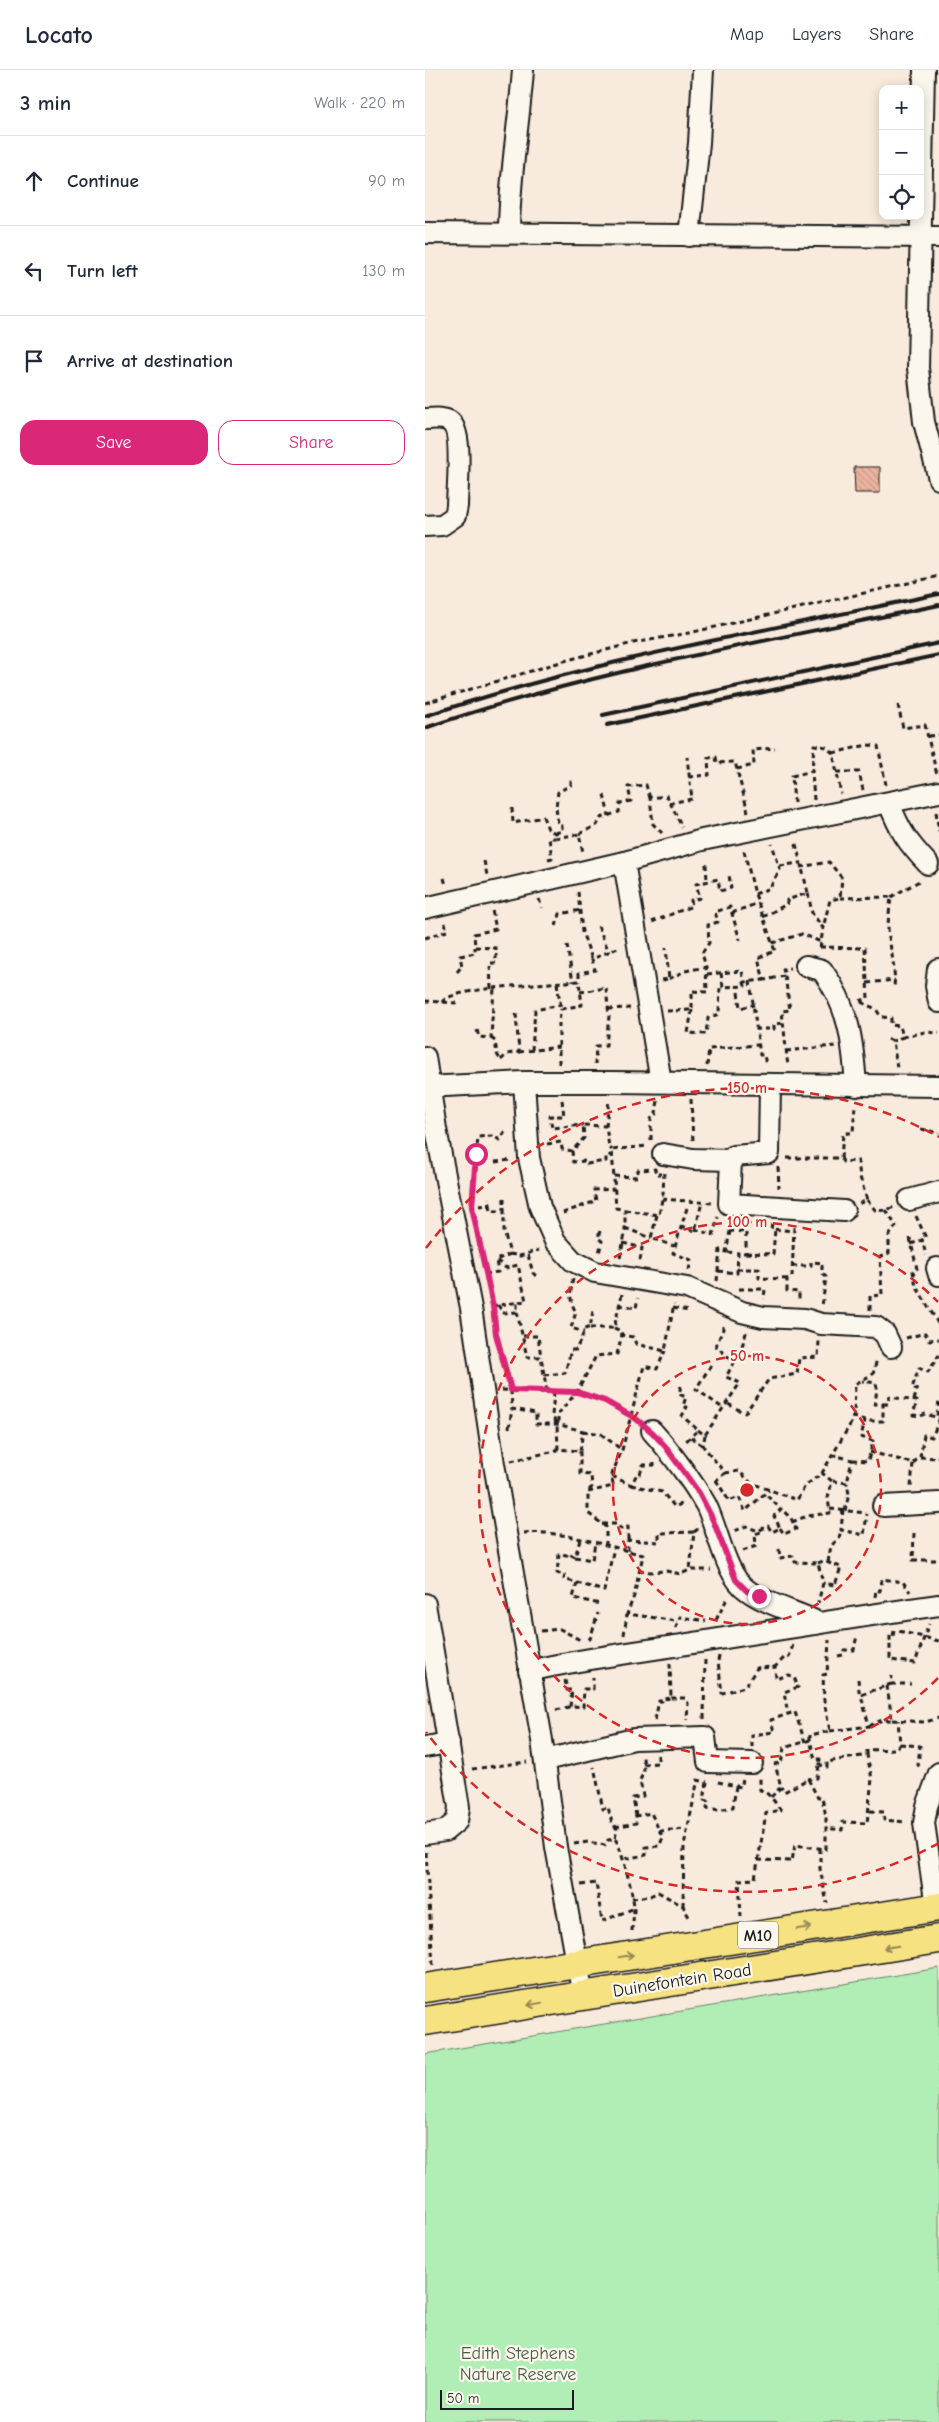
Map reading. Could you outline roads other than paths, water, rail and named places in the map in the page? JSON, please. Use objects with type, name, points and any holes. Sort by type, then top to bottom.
[{"type":"main road","name":"Duinefontein Road","points":[[430,1987],[937,1907]]},
{"type":"main road","name":"Duinefontein Road","points":[[425,2021],[939,1939]]},
{"type":"street","points":[[509,233],[511,175],[520,112],[523,70]]},
{"type":"street","points":[[689,236],[699,143],[703,70]]},
{"type":"street","points":[[924,70],[930,237],[919,368],[924,422],[939,479]]},
{"type":"street","points":[[425,233],[930,237]]},
{"type":"street","points":[[425,419],[443,419],[449,422],[453,425],[458,440],[457,506],[455,516],[442,525],[425,526]]},
{"type":"street","points":[[425,908],[623,862],[687,844],[889,803],[938,785]]},
{"type":"street","points":[[889,803],[899,830],[910,846],[928,864]]},
{"type":"street","points":[[623,862],[661,1082]]},
{"type":"street","points":[[814,960],[851,1004],[856,1092]]},
{"type":"street","points":[[938,969],[936,986],[939,1002]]},
{"type":"street","points":[[425,1057],[428,1087],[436,1129],[462,1208],[466,1278],[545,1760],[556,1847],[583,1996]]},
{"type":"street","points":[[525,1082],[527,1138],[540,1208],[555,1242],[577,1263],[595,1272],[681,1287],[715,1299],[742,1312],[763,1317],[871,1326],[881,1329],[891,1347]]},
{"type":"street","points":[[428,1087],[525,1082],[695,1082],[780,1084],[856,1092],[896,1086],[939,1086]]},
{"type":"street","points":[[663,1154],[693,1159],[731,1160],[739,1154],[771,1155],[780,1084]]},
{"type":"street","points":[[731,1160],[725,1204],[844,1211]]},
{"type":"street","points":[[909,1200],[939,1192]]},
{"type":"street","points":[[663,1444],[699,1493],[715,1526],[736,1580],[747,1591],[820,1622]]},
{"type":"street","points":[[875,1510],[939,1503]]},
{"type":"street","points":[[425,1604],[459,1807],[457,1822],[445,1831],[425,1834]]},
{"type":"street","points":[[529,1671],[587,1649],[706,1641],[793,1628],[861,1615],[938,1605]]},
{"type":"street","points":[[545,1760],[634,1739],[696,1737],[708,1762],[756,1767]]},
{"type":"street","points":[[425,1747],[449,1743]]},
{"type":"street","points":[[937,1779],[927,1806],[925,1823],[937,1907]]},
{"type":"railway","points":[[425,716],[488,696],[616,662],[939,594]]},
{"type":"railway","points":[[425,728],[487,708],[615,674],[939,605]]},
{"type":"railway","points":[[603,715],[939,643]]},
{"type":"railway","points":[[607,725],[939,655]]},
{"type":"park label","name":"Edith Stephens Nature Reserve","points":[[518,2363]]}]
